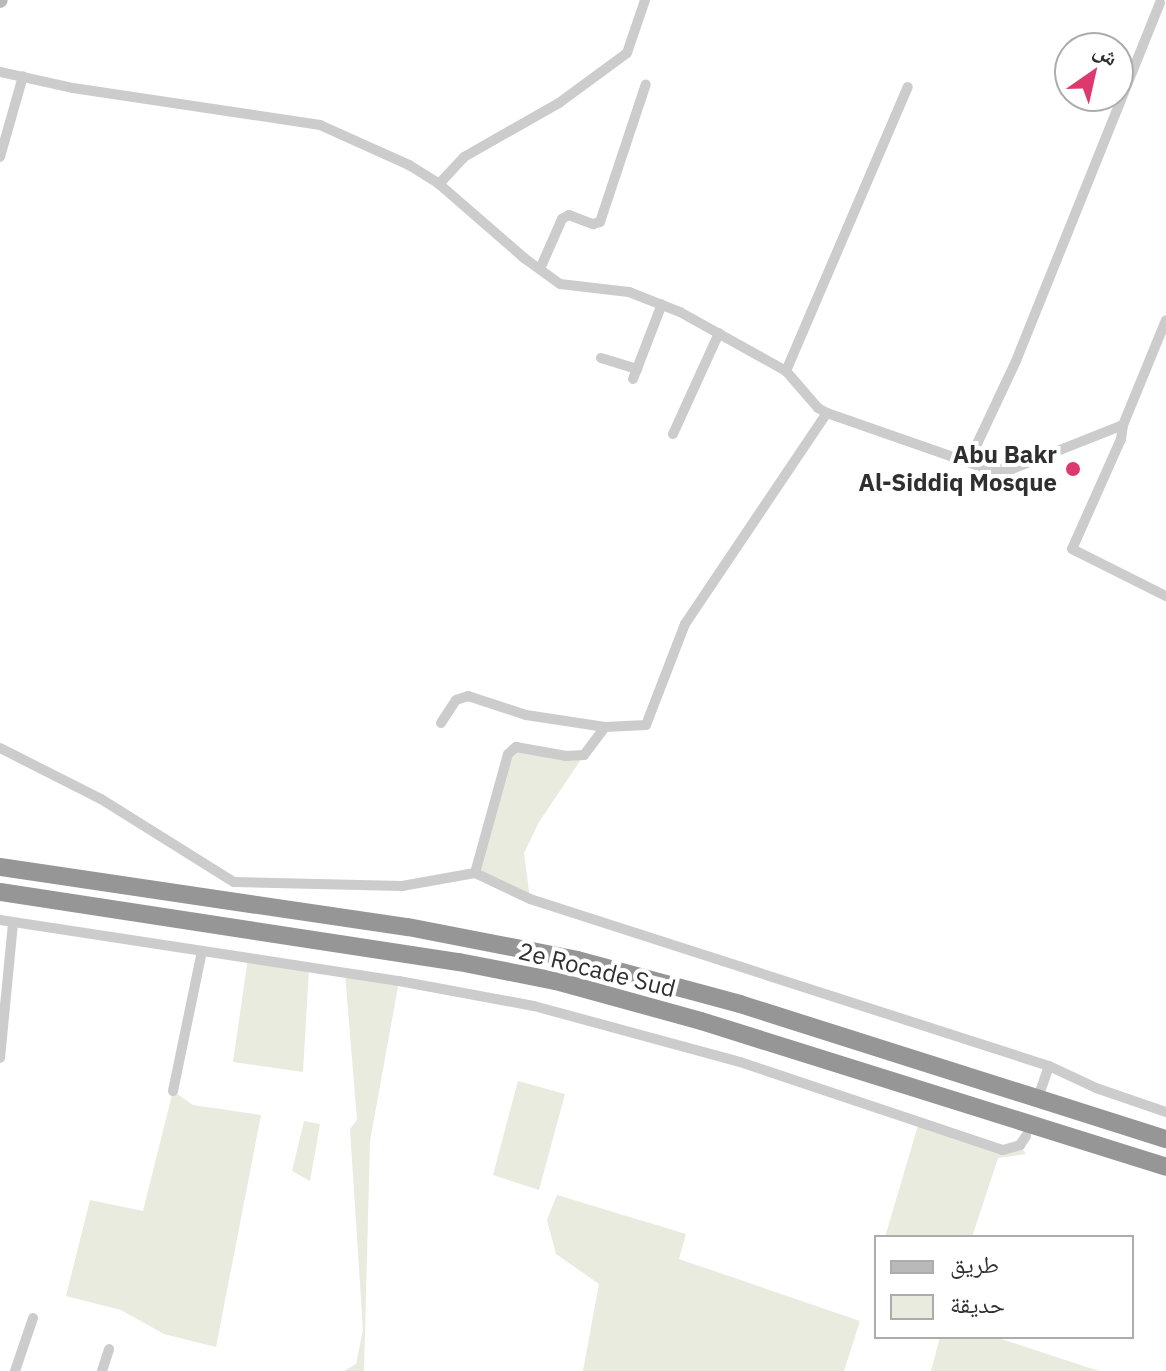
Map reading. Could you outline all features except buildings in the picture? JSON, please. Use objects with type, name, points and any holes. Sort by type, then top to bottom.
[{"type":"highway","name":"2e Rocade Sud","points":[[0,867],[408,927],[577,960],[740,1004],[1166,1139]]},
{"type":"highway","name":"2e Rocade Sud","points":[[0,892],[459,962],[556,981],[701,1021],[1166,1167]]},
{"type":"street","points":[[439,184],[464,157],[559,103],[627,53],[645,0]]},
{"type":"street","points":[[969,461],[1016,361],[1160,3]]},
{"type":"street","points":[[0,72],[73,88],[201,104],[320,125],[409,165],[439,184],[560,284],[629,292],[662,304],[786,371],[818,408],[827,413],[988,469],[1012,469],[1123,425]]},
{"type":"street","points":[[0,157],[23,76]]},
{"type":"street","points":[[540,269],[562,219],[569,215],[593,224],[600,222],[646,84]]},
{"type":"street","points":[[786,371],[908,87]]},
{"type":"street","points":[[601,358],[635,374],[662,304]]},
{"type":"street","points":[[1166,320],[1123,425],[1121,439],[1072,549],[1166,596]]},
{"type":"street","points":[[673,434],[719,333]]},
{"type":"street","points":[[441,723],[456,700],[468,696],[526,715],[605,727],[646,725],[685,624],[827,413]]},
{"type":"street","points":[[475,873],[508,754],[516,747],[566,756],[584,755],[605,727]]},
{"type":"street","points":[[0,748],[101,799],[234,882],[402,886],[475,873],[530,899],[1049,1066],[1096,1088],[1166,1112]]},
{"type":"street","points":[[0,920],[534,1006],[740,1062],[1003,1150],[1020,1145],[1026,1136]]},
{"type":"street","points":[[0,1058],[13,923]]},
{"type":"street","points":[[173,1091],[202,951]]},
{"type":"street","points":[[1041,1089],[1049,1066]]},
{"type":"street","points":[[15,1371],[33,1318]]},
{"type":"street","points":[[102,1371],[109,1349]]},
{"type":"green space","points":[[516,747],[584,755],[539,822],[524,853],[530,899],[475,873],[508,754]]},
{"type":"green space","points":[[248,958],[309,968],[303,1072],[233,1062]]},
{"type":"green space","points":[[345,973],[399,981],[370,1141],[364,1371],[344,1371],[356,1364],[363,1330],[350,1129],[357,1120]]},
{"type":"green space","points":[[518,1081],[565,1094],[539,1190],[493,1175]]},
{"type":"green space","points":[[173,1091],[193,1105],[261,1115],[216,1347],[164,1334],[121,1310],[66,1296],[90,1200],[143,1211]]},
{"type":"green space","points":[[304,1121],[320,1124],[310,1181],[292,1171]]},
{"type":"green space","points":[[919,1122],[1003,1150],[1020,1145],[1026,1154],[998,1158],[973,1235],[886,1235]]},
{"type":"green space","points":[[557,1195],[686,1234],[679,1259],[860,1321],[844,1371],[583,1371],[599,1284],[556,1254],[547,1220]]},
{"type":"green space","points":[[939,1339],[1001,1339],[1099,1371],[931,1371]]},
{"type":"place","name":"Abu Bakr Al-Siddiq Mosque","points":[[1073,469]]}]
